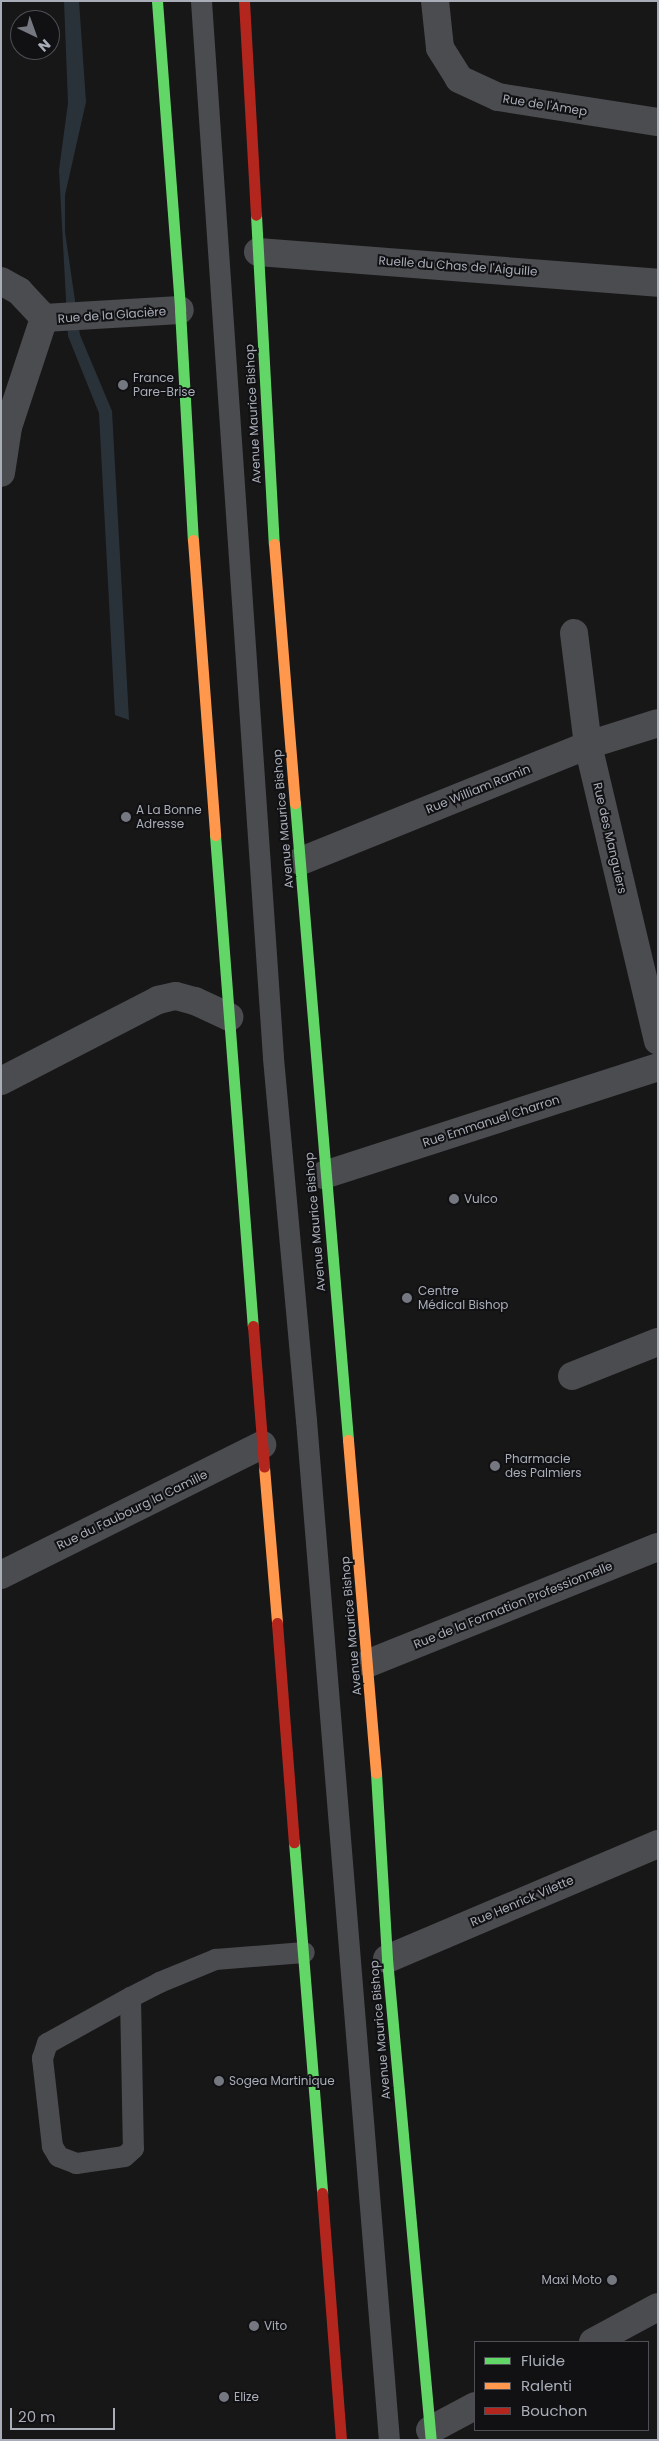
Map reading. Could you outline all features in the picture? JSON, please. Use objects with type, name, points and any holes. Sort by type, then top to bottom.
[{"type":"main road","points":[[157,1],[180,310],[195,585],[341,2440]]},
{"type":"main road","name":"Avenue Maurice Bishop","points":[[244,1],[274,538],[301,861],[324,1175],[369,1663],[387,1959],[430,2435]]},
{"type":"street","name":"Rue de l'Amep","points":[[435,1],[440,48],[459,78],[498,97],[658,122]]},
{"type":"street","name":"Ruelle du Chas de l'Aiguille","points":[[258,252],[658,283]]},
{"type":"street","name":"Rue de la Glacière","points":[[1,281],[19,291],[53,319],[180,310]]},
{"type":"street","name":"Rue de la Glacière","points":[[1,473],[5,425],[53,319]]},
{"type":"street","name":"Rue des Manguiers","points":[[574,634],[588,745],[658,1041]]},
{"type":"street","name":"Rue William Ramin","points":[[301,861],[588,745],[658,723]]},
{"type":"street","points":[[1,1081],[158,1000],[176,996],[195,1001],[230,1017]]},
{"type":"street","name":"Rue Emmanuel Charron","points":[[324,1175],[658,1067]]},
{"type":"street","points":[[572,1376],[658,1342]]},
{"type":"street","name":"Rue du Faubourg la Camille","points":[[1,1575],[262,1445]]},
{"type":"street","name":"Rue de la Formation Professionnelle","points":[[369,1663],[658,1548]]},
{"type":"street","name":"Rue Henrick Vilette","points":[[387,1959],[658,1844]]},
{"type":"street","points":[[594,2341],[658,2307]]},
{"type":"street","points":[[430,2435],[474,2407]]},
{"type":"lane","points":[[201,1],[273,1058],[306,1420],[389,2440]]},
{"type":"lane","points":[[130,1997],[133,2148],[124,2156],[76,2163],[58,2156],[52,2146],[42,2058],[47,2043],[130,1997],[214,1959],[304,1952]]},
{"type":"shaded area","points":[[64,1],[79,1],[86,102],[65,195],[65,232],[80,335],[112,411],[129,720],[115,715],[99,413],[68,336],[59,170],[68,103]]},
{"type":"traffic: fast","points":[[157,1],[180,310],[193,540]]},
{"type":"traffic: fast","points":[[256,215],[274,544]]},
{"type":"traffic: fast","points":[[295,803],[348,1440]]},
{"type":"traffic: fast","points":[[215,835],[253,1326]]},
{"type":"traffic: fast","points":[[376,1773],[387,1959],[431,2440]]},
{"type":"traffic: fast","points":[[294,1842],[322,2193]]},
{"type":"traffic: slow","points":[[193,540],[215,835]]},
{"type":"traffic: slow","points":[[274,544],[295,803]]},
{"type":"traffic: slow","points":[[348,1440],[376,1773]]},
{"type":"traffic: slow","points":[[264,1467],[277,1623]]},
{"type":"traffic: jam","points":[[244,1],[256,215]]},
{"type":"traffic: jam","points":[[253,1326],[264,1467]]},
{"type":"traffic: jam","points":[[277,1623],[294,1842]]},
{"type":"traffic: jam","points":[[322,2193],[341,2440]]},
{"type":"place","name":"France Pare-Brise","points":[[123,385]]},
{"type":"place","name":"A La Bonne Adresse","points":[[126,817]]},
{"type":"place","name":"Vulco","points":[[454,1199]]},
{"type":"place","name":"Centre Médical Bishop","points":[[407,1298]]},
{"type":"place","name":"Pharmacie des Palmiers","points":[[495,1466]]},
{"type":"place","name":"Sogea Martinique","points":[[219,2081]]},
{"type":"place","name":"Maxi Moto","points":[[612,2280]]},
{"type":"place","name":"Vito","points":[[254,2326]]},
{"type":"place","name":"Elize","points":[[224,2397]]}]
